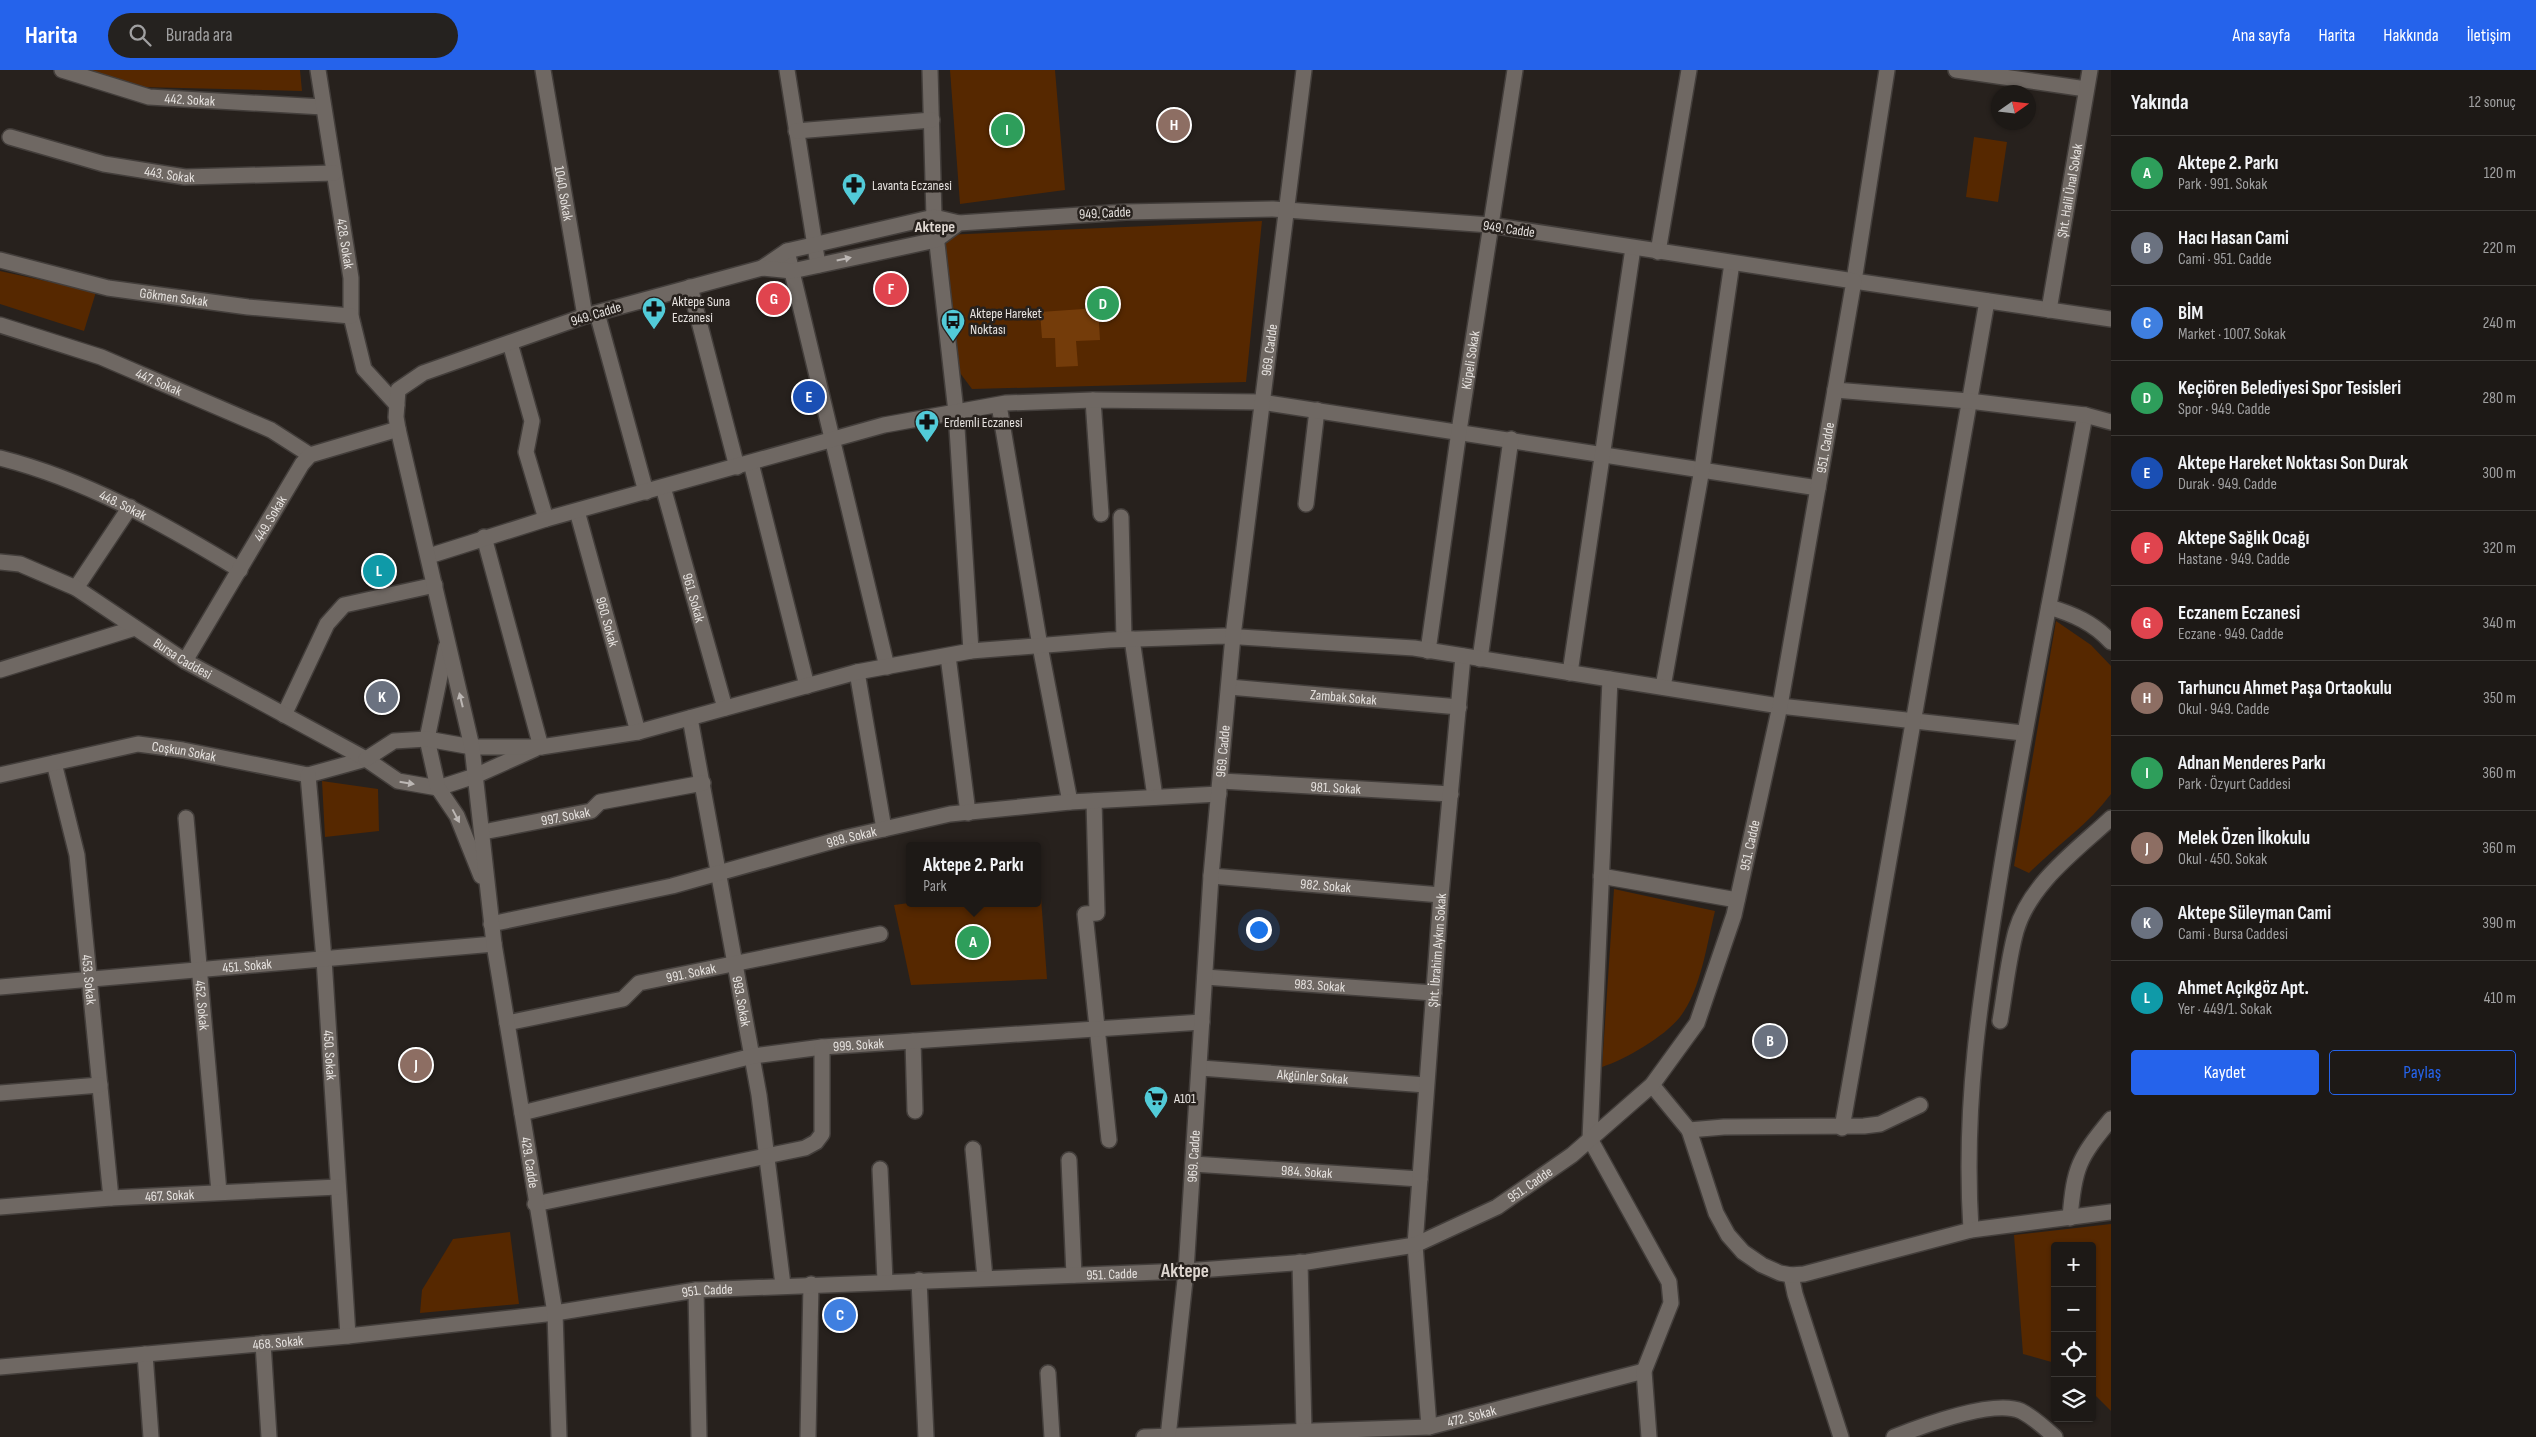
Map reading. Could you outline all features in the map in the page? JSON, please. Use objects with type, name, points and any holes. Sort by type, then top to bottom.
[{"type":"street","name":"442. Sokak","points":[[62,70],[149,97],[324,107]]},
{"type":"street","name":"428. Sokak","points":[[318,70],[351,278],[351,316],[364,369],[397,405]]},
{"type":"street","name":"1040. Sokak","points":[[544,70],[591,315],[646,492]]},
{"type":"street","points":[[787,70],[818,265]]},
{"type":"street","points":[[930,70],[932,120],[930,218],[953,412],[971,651]]},
{"type":"street","name":"969. Cadde","points":[[1168,1436],[1186,1271],[1201,1068],[1211,876],[1233,636],[1304,70]]},
{"type":"street","name":"Küpeli Sokak","points":[[1428,651],[1458,431],[1515,70]]},
{"type":"street","points":[[1658,252],[1690,70]]},
{"type":"street","name":"951. Cadde","points":[[555,1313],[696,1290],[885,1281],[1186,1271],[1300,1262],[1415,1245],[1497,1207],[1572,1155],[1652,1086],[1697,1023],[1737,900],[1780,706],[1854,281],[1887,70]]},
{"type":"street","points":[[1956,70],[2086,89]]},
{"type":"street","name":"Şht. Halil Ünal Sokak","points":[[2049,310],[2090,70]]},
{"type":"street","points":[[796,131],[932,120]]},
{"type":"street","name":"443. Sokak","points":[[10,137],[104,164],[185,177],[334,173]]},
{"type":"street","name":"949. Cadde","points":[[397,405],[398,390],[423,373],[591,315],[690,287],[786,262],[818,265],[932,241],[959,223],[1126,212],[1285,210],[1490,225],[1658,252],[2111,319]]},
{"type":"street","points":[[887,667],[786,262],[815,244],[930,218],[959,223]]},
{"type":"street","points":[[1570,673],[1632,248]]},
{"type":"street","name":"Gökmen Sokak","points":[[0,260],[108,288],[248,307],[351,316]]},
{"type":"street","points":[[1663,687],[1702,469],[1732,263]]},
{"type":"street","points":[[690,287],[744,465],[807,686]]},
{"type":"street","points":[[1842,1128],[1987,301]]},
{"type":"street","name":"447. Sokak","points":[[0,325],[101,357],[271,430],[310,455]]},
{"type":"street","points":[[510,343],[532,421],[526,452],[546,518]]},
{"type":"street","points":[[1835,390],[1969,401],[2085,414],[2111,422]]},
{"type":"street","points":[[1093,400],[1101,514]]},
{"type":"street","points":[[429,556],[546,518],[577,512],[884,425],[999,404],[1093,400],[1262,402],[1602,453],[1818,488]]},
{"type":"street","points":[[999,404],[1040,646],[1070,802]]},
{"type":"street","points":[[397,405],[398,429],[472,747],[482,832],[486,889]]},
{"type":"street","points":[[1306,504],[1317,410]]},
{"type":"street","points":[[1971,1230],[1968,1146],[1973,1057],[2023,734],[2050,607],[2085,414]]},
{"type":"street","points":[[310,455],[398,429]]},
{"type":"street","points":[[1480,659],[1511,439]]},
{"type":"street","name":"449. Sokak","points":[[185,661],[302,464],[310,455]]},
{"type":"street","name":"448. Sokak","points":[[0,458],[76,483],[130,506],[240,570]]},
{"type":"street","name":"961. Sokak","points":[[663,487],[725,708]]},
{"type":"street","points":[[76,588],[130,506]]},
{"type":"street","name":"960. Sokak","points":[[577,512],[638,732]]},
{"type":"street","points":[[1121,517],[1128,639],[1155,797]]},
{"type":"street","points":[[484,538],[541,747]]},
{"type":"street","name":"Bursa Caddesi","points":[[0,562],[20,564],[76,588],[185,661],[366,758],[398,781],[438,788]]},
{"type":"street","points":[[284,715],[327,624],[344,605],[435,585]]},
{"type":"street","points":[[2050,607],[2084,620],[2111,642]]},
{"type":"street","points":[[0,670],[135,628]]},
{"type":"street","points":[[438,788],[475,776],[541,747],[638,732],[857,672],[971,651],[1128,639],[1233,636],[1428,651],[1780,706],[2023,734]]},
{"type":"street","points":[[447,642],[427,739],[438,788],[457,816],[486,889]]},
{"type":"street","points":[[948,656],[968,813]]},
{"type":"street","name":"Şht. İbrahim Aykın Sokak","points":[[1429,1427],[1415,1245],[1441,895],[1463,656]]},
{"type":"street","points":[[857,672],[884,829]]},
{"type":"street","points":[[1610,679],[1590,1139],[1669,1282],[1670,1303],[1644,1371],[1649,1437]]},
{"type":"street","name":"Zambak Sokak","points":[[1229,687],[1459,707]]},
{"type":"street","name":"993. Sokak","points":[[690,718],[720,872],[769,1155],[783,1285]]},
{"type":"street","name":"Coşkun Sokak","points":[[0,776],[138,744],[184,750],[308,775],[366,758],[394,740],[427,739],[472,747],[541,747]]},
{"type":"street","name":"453. Sokak","points":[[54,763],[78,854],[111,1198]]},
{"type":"street","name":"450. Sokak","points":[[308,775],[324,959],[348,1336]]},
{"type":"street","name":"997. Sokak","points":[[482,832],[591,811],[600,802],[703,784]]},
{"type":"street","name":"989. Sokak","points":[[491,924],[672,886],[884,829],[968,813],[1070,802],[1155,797],[1220,788]]},
{"type":"street","name":"981. Sokak","points":[[1220,788],[1451,794]]},
{"type":"street","points":[[1094,801],[1097,913],[1085,914],[1109,1140]]},
{"type":"street","name":"452. Sokak","points":[[186,818],[201,970],[219,1192]]},
{"type":"street","points":[[2000,1021],[2016,930],[2025,911],[2048,878],[2111,818]]},
{"type":"street","name":"982. Sokak","points":[[1211,876],[1441,895]]},
{"type":"street","points":[[1601,876],[1737,900]]},
{"type":"street","name":"429. Cadde","points":[[486,889],[535,1204],[555,1313],[559,1437]]},
{"type":"street","name":"991. Sokak","points":[[507,1022],[623,999],[639,983],[880,934]]},
{"type":"street","name":"451. Sokak","points":[[0,987],[494,944]]},
{"type":"street","name":"983. Sokak","points":[[1205,977],[1434,993]]},
{"type":"street","name":"999. Sokak","points":[[522,1113],[752,1056],[822,1047],[1202,1022]]},
{"type":"street","points":[[913,1041],[915,1110]]},
{"type":"street","points":[[535,1204],[805,1148],[816,1142],[822,1134],[822,1047]]},
{"type":"street","name":"Akgünler Sokak","points":[[1201,1068],[1426,1085]]},
{"type":"street","points":[[0,1093],[100,1085]]},
{"type":"street","points":[[1652,1086],[1688,1130],[1716,1213],[1728,1235],[1743,1252],[1762,1265],[1780,1273],[1791,1275],[1828,1268],[1971,1230],[2111,1212]]},
{"type":"street","points":[[1688,1130],[1724,1127],[1842,1128],[1880,1124],[1920,1106]]},
{"type":"street","points":[[2070,1218],[2074,1181],[2078,1165],[2085,1150],[2111,1119]]},
{"type":"street","points":[[972,1149],[985,1278]]},
{"type":"street","points":[[1068,1160],[1074,1275]]},
{"type":"street","name":"984. Sokak","points":[[1193,1164],[1420,1179]]},
{"type":"street","points":[[880,1169],[885,1281]]},
{"type":"street","name":"467. Sokak","points":[[0,1206],[111,1198],[338,1187]]},
{"type":"street","points":[[1300,1262],[1304,1431]]},
{"type":"street","points":[[1791,1275],[1795,1294],[1841,1437]]},
{"type":"street","points":[[919,1280],[926,1437]]},
{"type":"street","points":[[808,1437],[811,1284]]},
{"type":"street","points":[[696,1290],[699,1437]]},
{"type":"street","name":"468. Sokak","points":[[0,1367],[348,1336],[555,1313]]},
{"type":"street","points":[[263,1343],[269,1437]]},
{"type":"street","points":[[145,1354],[151,1437]]},
{"type":"street","name":"472. Sokak","points":[[1144,1437],[1429,1427],[1644,1371]]},
{"type":"street","points":[[1048,1374],[1052,1437]]},
{"type":"street","points":[[1894,1437],[1935,1422],[1993,1408],[2020,1411],[2055,1437]]},
{"type":"shaded area","points":[[86,70],[300,70],[302,91],[139,87]]},
{"type":"shaded area","points":[[950,70],[1055,70],[1065,190],[960,204]]},
{"type":"shaded area","points":[[1974,137],[2007,142],[1998,202],[1966,197]]},
{"type":"shaded area","points":[[1262,221],[1246,382],[972,389],[960,373],[944,235]]},
{"type":"shaded area","points":[[0,271],[96,292],[84,331],[0,304]]},
{"type":"shaded area","points":[[1098,308],[1100,340],[1076,341],[1078,366],[1056,367],[1055,338],[1042,338],[1040,312]]},
{"type":"shaded area","points":[[2056,621],[2091,645],[2111,666],[2111,794],[2082,826],[2029,873],[2014,866]]},
{"type":"shaded area","points":[[322,781],[378,789],[379,831],[325,837]]},
{"type":"shaded area","points":[[1614,889],[1715,911],[1698,980],[1693,994],[1680,1017],[1655,1040],[1622,1059],[1602,1067]]},
{"type":"shaded area","points":[[1041,898],[1047,979],[911,985],[894,905],[906,903],[906,907],[1041,907]]},
{"type":"shaded area","points":[[2111,1224],[2111,1411],[2096,1396],[2096,1242],[2051,1242],[2051,1362],[2023,1354],[2014,1235]]},
{"type":"shaded area","points":[[510,1232],[519,1304],[420,1313],[422,1290],[453,1239]]},
{"type":"place","name":"Tarhuncu Ahmet Paşa Ortaokulu","points":[[1174,125]]},
{"type":"place","name":"Adnan Menderes Parkı","points":[[1007,130]]},
{"type":"place","name":"Lavanta Eczanesi","points":[[854,206]]},
{"type":"place","name":"Aktepe Sağlık Ocağı","points":[[891,289]]},
{"type":"place","name":"Eczanem Eczanesi","points":[[774,299]]},
{"type":"place","name":"Keçiören Belediyesi Spor Tesisleri","points":[[1103,304]]},
{"type":"place","name":"Aktepe Suna Eczanesi","points":[[654,330]]},
{"type":"place","name":"Aktepe Hareket Noktası","points":[[953,342]]},
{"type":"place","name":"Aktepe Hareket Noktası Son Durak","points":[[809,397]]},
{"type":"place","name":"Erdemli Eczanesi","points":[[927,443]]},
{"type":"place","name":"Ahmet Açıkgöz Apt.","points":[[379,571]]},
{"type":"place","name":"Aktepe Süleyman Cami","points":[[382,697]]},
{"type":"place","name":"Aktepe 2. Parkı","points":[[973,942]]},
{"type":"place","name":"Hacı Hasan Cami","points":[[1770,1041]]},
{"type":"place","name":"Melek Özen İlkokulu","points":[[416,1065]]},
{"type":"place","name":"A101","points":[[1156,1119]]},
{"type":"place","name":"BİM","points":[[840,1315]]},
{"type":"district","name":"Aktepe","points":[[935,227]]},
{"type":"district","name":"Aktepe","points":[[1185,1271]]}]
